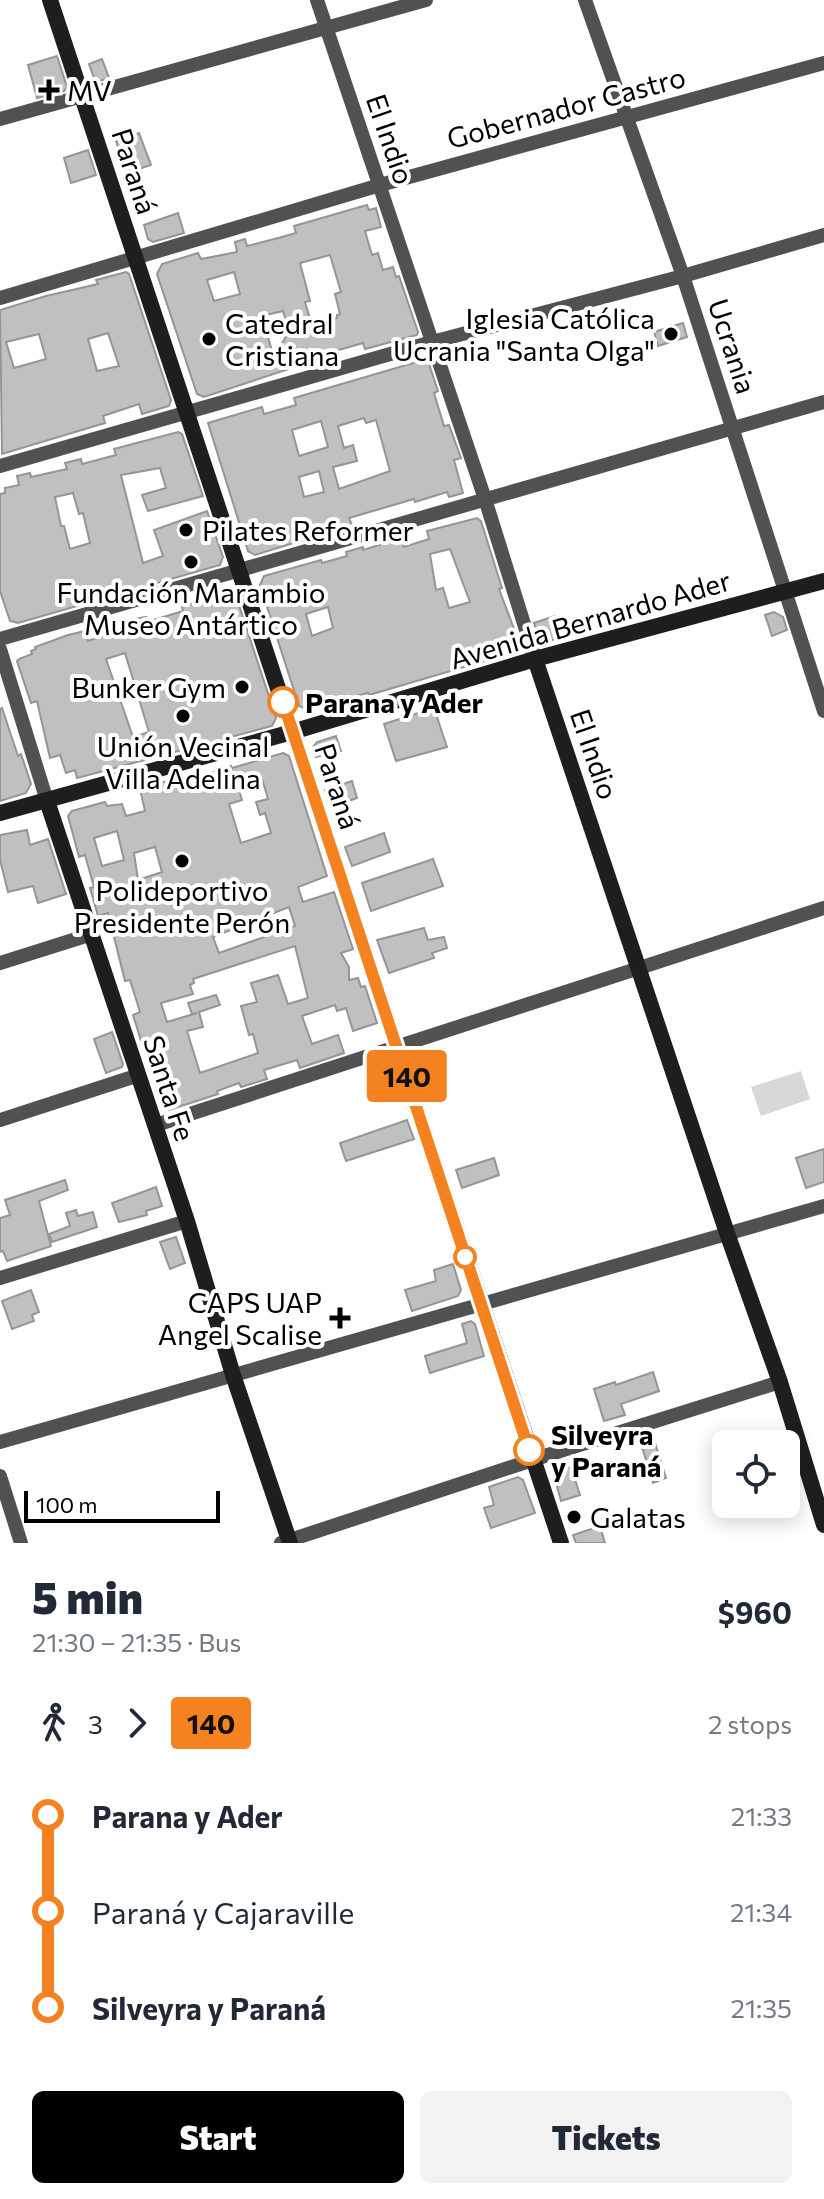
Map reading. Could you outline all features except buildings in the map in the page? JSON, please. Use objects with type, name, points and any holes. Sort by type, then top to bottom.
[{"type":"street","name":"Paraná","points":[[50,0],[561,1543]]},
{"type":"street","name":"El Indio","points":[[317,0],[727,1233],[780,1382],[824,1525]]},
{"type":"street","points":[[0,119],[426,0]]},
{"type":"street","name":"Ucrania","points":[[585,0],[683,276],[824,711]]},
{"type":"street","name":"Gobernador Castro","points":[[0,298],[380,185],[824,63]]},
{"type":"street","points":[[0,466],[432,342],[683,276],[824,235]]},
{"type":"street","points":[[0,639],[824,402]]},
{"type":"street","name":"Avenida Bernardo Ader","points":[[0,813],[292,732],[535,659],[824,581]]},
{"type":"street","name":"Santa Fe","points":[[0,649],[47,801],[187,1221],[287,1542]]},
{"type":"street","points":[[156,1125],[824,908]]},
{"type":"street","points":[[0,963],[92,934]]},
{"type":"street","points":[[0,1120],[139,1075]]},
{"type":"street","points":[[0,1442],[824,1206]]},
{"type":"street","points":[[0,1278],[187,1221]]},
{"type":"street","points":[[287,1542],[780,1382]]},
{"type":"street","points":[[0,1476],[21,1543]]},
{"type":"shaded area","points":[[801,1071],[810,1099],[761,1116],[751,1087]]},
{"type":"bus line","name":"140","points":[[283,702],[529,1450]]},
{"type":"place","name":"MV","points":[[49,90]]},
{"type":"place","name":"Iglesia Católica Ucrania \"Santa Olga\"","points":[[671,334]]},
{"type":"place","name":"Catedral Cristiana","points":[[209,339]]},
{"type":"place","name":"Pilates Reformer","points":[[186,530]]},
{"type":"place","name":"Fundación Marambio Museo Antártico","points":[[191,562]]},
{"type":"place","name":"Bunker Gym","points":[[242,687]]},
{"type":"place","name":"Parana y Ader","points":[[283,702]]},
{"type":"place","name":"Unión Vecinal Villa Adelina","points":[[183,716]]},
{"type":"place","name":"Polideportivo Presidente Perón","points":[[182,861]]},
{"type":"place","name":"CAPS UAP Angel Scalise","points":[[340,1318]]},
{"type":"place","name":"Silveyra y Paraná","points":[[529,1450]]},
{"type":"place","name":"Galatas","points":[[574,1517]]}]
